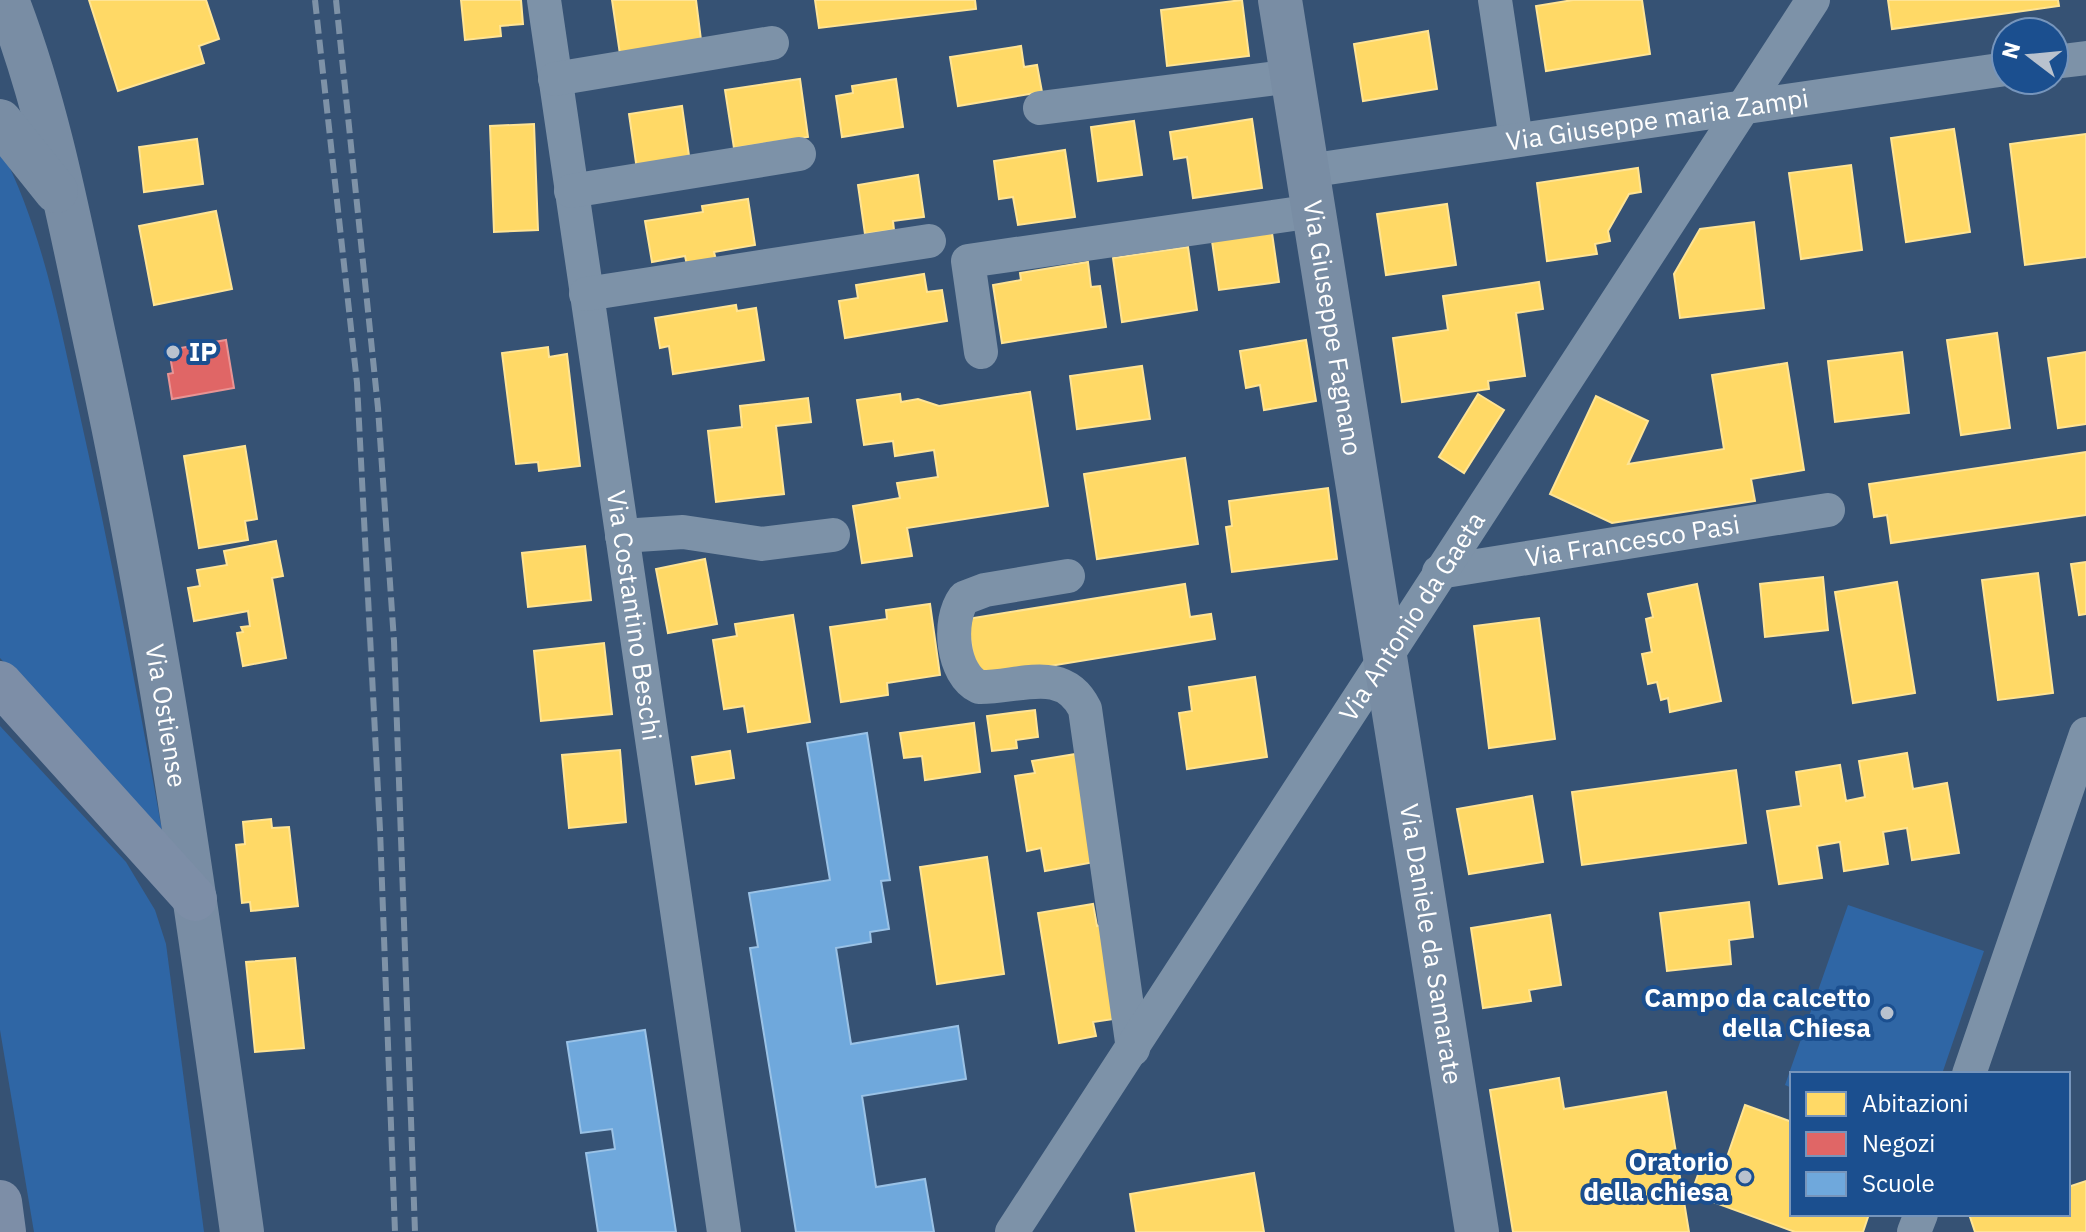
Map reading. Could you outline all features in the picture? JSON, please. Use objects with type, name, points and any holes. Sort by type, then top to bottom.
[{"type":"main road","name":"Via Ostiense","points":[[7,0],[33,76],[65,202],[134,530],[195,899],[242,1232]]},
{"type":"main road","name":"Via Giuseppe Fagnano","points":[[1280,0],[1384,658]]},
{"type":"main road","name":"Via Ostiense","points":[[0,121],[65,202]]},
{"type":"main road","name":"Via Daniele da Samarate","points":[[1384,658],[1477,1232]]},
{"type":"main road","points":[[0,683],[195,899]]},
{"type":"main road","points":[[0,1202],[4,1232]]},
{"type":"street","name":"Via Costantino Beschi","points":[[544,0],[724,1232]]},
{"type":"street","points":[[1495,0],[1516,140]]},
{"type":"street","name":"Via Antonio da Gaeta","points":[[1012,1232],[1813,0]]},
{"type":"street","points":[[555,79],[772,43]]},
{"type":"street","name":"Via Giuseppe maria Zampi","points":[[981,352],[968,261],[1310,191],[1516,140],[1990,71]]},
{"type":"street","points":[[1040,108],[1292,76]]},
{"type":"street","points":[[571,191],[799,154]]},
{"type":"street","points":[[586,294],[929,241]]},
{"type":"street","name":"Via Francesco Pasi","points":[[1439,572],[1828,510]]},
{"type":"street","points":[[622,536],[683,532],[762,544],[833,535]]},
{"type":"street","points":[[1068,576],[985,590],[964,598],[955,617],[960,665],[970,683],[979,687],[1040,680],[1063,684],[1079,696],[1085,709],[1133,1049]]},
{"type":"street","points":[[1970,1072],[2086,734]]},
{"type":"shaded area","points":[[0,148],[27,208],[55,304],[111,562],[162,830],[0,658]]},
{"type":"shaded area","points":[[0,726],[126,862],[155,910],[166,944],[204,1232],[34,1232],[0,1030]]},
{"type":"shaded area","name":"Campo da calcetto della Chiesa","points":[[1848,905],[1984,951],[1943,1072],[1790,1072],[1790,1087],[1785,1085]]},
{"type":"building: Abitazioni","points":[[89,0],[206,0],[219,39],[199,46],[204,63],[118,91]]},
{"type":"building: Abitazioni","points":[[461,0],[521,0],[523,24],[500,26],[501,36],[465,40]]},
{"type":"building: Abitazioni","points":[[612,0],[696,0],[702,48],[621,61]]},
{"type":"building: Abitazioni","points":[[815,0],[975,0],[976,9],[819,28]]},
{"type":"building: Abitazioni","points":[[1242,0],[1249,56],[1167,66],[1161,10]]},
{"type":"building: Abitazioni","points":[[1573,0],[1642,0],[1650,54],[1546,71],[1536,6]]},
{"type":"building: Abitazioni","points":[[1888,0],[2058,0],[2059,6],[1892,29]]},
{"type":"building: Abitazioni","points":[[1428,31],[1437,89],[1363,101],[1354,44]]},
{"type":"building: Abitazioni","points":[[1021,46],[1024,67],[1037,65],[1042,92],[958,106],[950,57]]},
{"type":"building: Abitazioni","points":[[800,79],[808,137],[734,148],[725,90]]},
{"type":"building: Abitazioni","points":[[896,79],[903,127],[842,137],[836,96],[853,93],[852,86]]},
{"type":"building: Abitazioni","points":[[682,106],[691,170],[638,177],[629,114]]},
{"type":"building: Abitazioni","points":[[1252,119],[1262,188],[1193,198],[1187,157],[1174,159],[1170,132]]},
{"type":"building: Abitazioni","points":[[1134,121],[1142,175],[1098,181],[1091,127]]},
{"type":"building: Abitazioni","points":[[534,124],[538,230],[494,232],[490,126]]},
{"type":"building: Abitazioni","points":[[1954,129],[1970,232],[1906,242],[1891,138]]},
{"type":"building: Abitazioni","points":[[2086,134],[2086,257],[2025,265],[2010,144]]},
{"type":"building: Abitazioni","points":[[197,139],[203,184],[144,192],[139,147]]},
{"type":"building: Abitazioni","points":[[1065,150],[1075,217],[1018,225],[1013,197],[999,199],[994,161]]},
{"type":"building: Abitazioni","points":[[1851,165],[1862,250],[1801,259],[1789,173]]},
{"type":"building: Abitazioni","points":[[1638,168],[1641,192],[1629,194],[1608,231],[1610,241],[1595,244],[1597,254],[1547,261],[1537,183]]},
{"type":"building: Abitazioni","points":[[918,175],[924,217],[893,221],[894,230],[865,234],[858,185]]},
{"type":"building: Abitazioni","points":[[748,199],[755,245],[714,252],[716,260],[687,265],[685,256],[652,262],[645,221],[703,212],[702,206]]},
{"type":"building: Abitazioni","points":[[1447,204],[1456,265],[1386,275],[1377,214]]},
{"type":"building: Abitazioni","points":[[216,211],[232,289],[154,305],[139,226]]},
{"type":"building: Abitazioni","points":[[1754,222],[1764,308],[1680,318],[1674,274],[1700,229]]},
{"type":"building: Abitazioni","points":[[1272,233],[1279,282],[1219,290],[1212,241]]},
{"type":"building: Abitazioni","points":[[1188,247],[1197,310],[1122,322],[1113,258]]},
{"type":"building: Abitazioni","points":[[1088,262],[1091,287],[1100,286],[1106,327],[1002,343],[993,285],[1021,280],[1020,273]]},
{"type":"building: Abitazioni","points":[[924,274],[927,292],[942,290],[947,321],[845,338],[839,301],[858,298],[856,285]]},
{"type":"building: Abitazioni","points":[[1539,282],[1543,309],[1516,313],[1525,376],[1488,381],[1489,389],[1402,402],[1393,338],[1448,330],[1443,296]]},
{"type":"building: Abitazioni","points":[[736,305],[737,311],[756,308],[764,360],[673,374],[669,346],[660,348],[655,318]]},
{"type":"building: Abitazioni","points":[[1997,333],[2010,428],[1961,435],[1947,340]]},
{"type":"building: Abitazioni","points":[[1306,340],[1316,401],[1264,410],[1260,385],[1246,388],[1240,351]]},
{"type":"building: Abitazioni","points":[[548,347],[549,357],[567,354],[580,466],[539,471],[538,462],[516,464],[502,353]]},
{"type":"building: Abitazioni","points":[[1902,352],[1909,413],[1835,422],[1828,361]]},
{"type":"building: Abitazioni","points":[[2086,352],[2086,424],[2058,428],[2048,358]]},
{"type":"building: Abitazioni","points":[[1787,363],[1804,470],[1751,479],[1755,501],[1612,523],[1550,494],[1596,396],[1648,421],[1628,464],[1724,449],[1712,375]]},
{"type":"building: Abitazioni","points":[[1142,366],[1150,419],[1077,429],[1070,376]]},
{"type":"building: Abitazioni","points":[[1030,392],[1048,506],[907,528],[912,556],[862,563],[853,506],[900,498],[897,483],[938,477],[934,450],[895,456],[893,441],[864,445],[857,400],[900,394],[901,402],[918,399],[939,406]]},
{"type":"building: Abitazioni","points":[[1478,394],[1504,410],[1464,473],[1439,457]]},
{"type":"building: Abitazioni","points":[[808,398],[811,422],[776,426],[784,494],[716,502],[708,431],[742,427],[740,406]]},
{"type":"building: Abitazioni","points":[[245,446],[257,519],[245,521],[248,540],[199,548],[184,456]]},
{"type":"building: Abitazioni","points":[[2086,452],[2086,515],[1891,543],[1887,515],[1874,517],[1869,484]]},
{"type":"building: Abitazioni","points":[[1185,458],[1198,544],[1097,559],[1084,474]]},
{"type":"building: Abitazioni","points":[[1328,488],[1337,559],[1232,572],[1226,527],[1232,526],[1229,501]]},
{"type":"building: Abitazioni","points":[[276,541],[283,576],[272,578],[286,658],[243,666],[237,633],[243,632],[241,627],[250,626],[248,611],[194,621],[188,588],[200,586],[197,570],[227,565],[224,551]]},
{"type":"building: Abitazioni","points":[[585,546],[591,600],[528,607],[522,553]]},
{"type":"building: Abitazioni","points":[[705,559],[717,624],[668,633],[656,569]]},
{"type":"building: Abitazioni","points":[[2086,562],[2086,614],[2079,615],[2071,564]]},
{"type":"building: Abitazioni","points":[[2038,573],[2053,693],[1998,700],[1982,580]]},
{"type":"building: Abitazioni","points":[[1823,577],[1828,630],[1765,637],[1760,584]]},
{"type":"building: Abitazioni","points":[[1897,582],[1915,693],[1853,703],[1835,592]]},
{"type":"building: Abitazioni","points":[[1185,584],[1190,617],[1211,614],[1215,639],[977,678],[967,619]]},
{"type":"building: Abitazioni","points":[[1697,584],[1721,701],[1670,712],[1668,698],[1661,700],[1657,682],[1648,684],[1642,654],[1652,652],[1646,619],[1653,617],[1648,594]]},
{"type":"building: Abitazioni","points":[[930,604],[940,675],[887,683],[888,695],[841,702],[830,627],[887,619],[886,610]]},
{"type":"building: Abitazioni","points":[[793,615],[810,722],[748,732],[744,706],[724,709],[713,640],[737,636],[735,624]]},
{"type":"building: Abitazioni","points":[[1539,618],[1555,739],[1489,748],[1474,626]]},
{"type":"building: Abitazioni","points":[[604,643],[612,714],[541,721],[534,651]]},
{"type":"building: Abitazioni","points":[[1255,677],[1267,757],[1187,769],[1179,713],[1192,711],[1189,687]]},
{"type":"building: Abitazioni","points":[[1035,710],[1038,737],[1016,740],[1017,748],[992,751],[987,716]]},
{"type":"building: Abitazioni","points":[[974,723],[980,772],[925,780],[922,756],[904,758],[900,733]]},
{"type":"building: Abitazioni","points":[[620,750],[626,822],[569,828],[562,755]]},
{"type":"building: Abitazioni","points":[[730,751],[734,778],[696,784],[692,757]]},
{"type":"building: Abitazioni","points":[[1082,753],[1100,861],[1045,871],[1041,848],[1027,851],[1015,776],[1035,773],[1032,761]]},
{"type":"building: Abitazioni","points":[[1907,753],[1913,789],[1947,783],[1959,853],[1912,860],[1907,828],[1883,832],[1888,864],[1844,871],[1840,842],[1817,846],[1822,878],[1779,884],[1767,811],[1801,806],[1796,772],[1840,765],[1846,801],[1865,797],[1859,761]]},
{"type":"building: Abitazioni","points":[[1736,770],[1746,843],[1582,865],[1572,792]]},
{"type":"building: Abitazioni","points":[[1532,796],[1543,862],[1469,874],[1457,809]]},
{"type":"building: Abitazioni","points":[[271,819],[272,828],[289,827],[298,906],[251,911],[250,902],[242,903],[236,845],[245,844],[243,822]]},
{"type":"building: Abitazioni","points":[[987,857],[1004,974],[937,984],[920,867]]},
{"type":"building: Abitazioni","points":[[1749,902],[1753,937],[1729,940],[1731,964],[1667,971],[1660,913]]},
{"type":"building: Abitazioni","points":[[1093,904],[1097,926],[1108,924],[1114,1019],[1093,1022],[1096,1036],[1059,1043],[1038,913]]},
{"type":"building: Abitazioni","points":[[1550,915],[1561,985],[1529,990],[1531,1001],[1483,1008],[1471,928]]},
{"type":"building: Abitazioni","points":[[295,958],[304,1048],[255,1052],[246,962]]},
{"type":"building: Abitazioni","points":[[1559,1078],[1564,1109],[1666,1092],[1689,1232],[1513,1232],[1490,1090]]},
{"type":"building: Abitazioni","name":"Oratorio della chiesa","points":[[1745,1105],[1790,1121],[1790,1216],[1868,1216],[1863,1232],[1795,1232],[1691,1194],[1706,1153],[1726,1160]]},
{"type":"building: Abitazioni","points":[[1254,1173],[1264,1232],[1136,1232],[1130,1194]]},
{"type":"building: Abitazioni","points":[[2086,1181],[2086,1232],[1975,1232],[1970,1216],[2070,1216],[2070,1186]]},
{"type":"building: Negozi","points":[[226,340],[234,388],[172,399],[168,374],[173,373],[169,350]]},
{"type":"building: Scuole","points":[[867,733],[890,880],[881,881],[889,929],[870,932],[871,942],[836,948],[851,1044],[958,1026],[966,1079],[862,1096],[876,1187],[925,1179],[934,1232],[796,1232],[750,948],[758,947],[749,893],[830,880],[807,743]]},
{"type":"building: Scuole","points":[[645,1030],[676,1232],[598,1232],[586,1153],[615,1149],[612,1129],[581,1133],[567,1042]]},
{"type":"railway","points":[[315,0],[357,383],[380,830],[395,1232]]},
{"type":"railway","points":[[336,0],[378,408],[394,641],[415,1232]]},
{"type":"place","name":"IP","points":[[173,352]]},
{"type":"place","name":"Campo da calcetto della Chiesa","points":[[1887,1013]]},
{"type":"place","name":"Oratorio della chiesa","points":[[1745,1177]]}]
